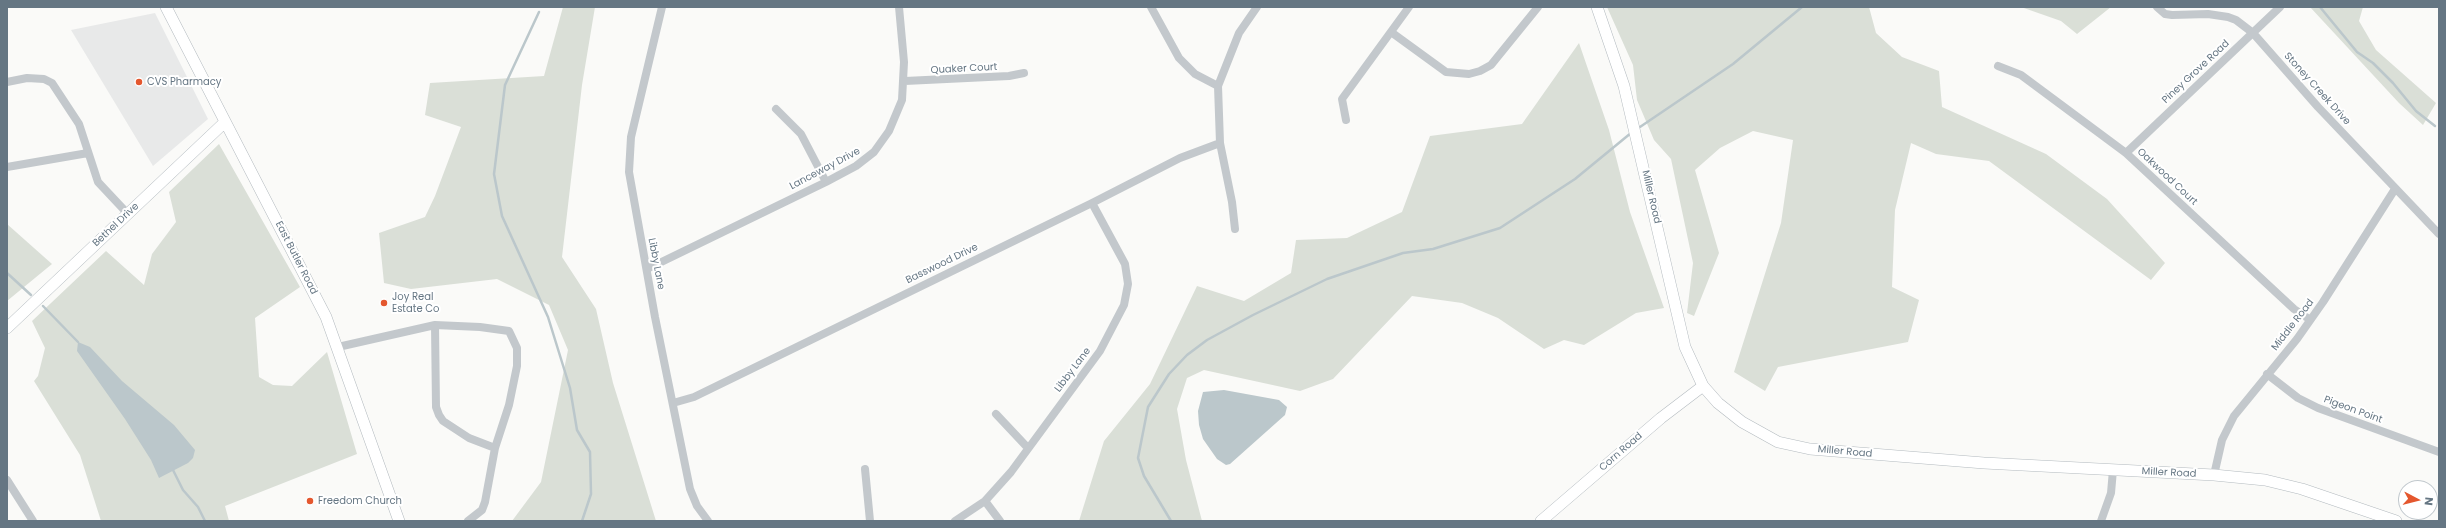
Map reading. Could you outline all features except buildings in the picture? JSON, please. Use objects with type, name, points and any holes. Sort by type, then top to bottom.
[{"type":"street","name":"East Butler Road","points":[[166,7],[310,285],[338,347],[399,521]]},
{"type":"street","name":"Libby Lane","points":[[662,7],[631,137],[629,157],[630,184],[690,489],[697,506],[708,521]]},
{"type":"street","name":"Lanceway Drive","points":[[647,269],[826,182],[856,166],[878,147],[898,112],[905,81],[899,7]]},
{"type":"street","points":[[1151,7],[1179,58],[1195,74],[1218,86]]},
{"type":"street","points":[[1235,229],[1232,202],[1220,143],[1218,86],[1239,33],[1257,7]]},
{"type":"street","points":[[1346,120],[1342,99],[1409,7]]},
{"type":"street","points":[[1391,32],[1446,72],[1469,74],[1480,71],[1491,65],[1538,7]]},
{"type":"street","name":"Miller Road","points":[[1597,7],[1614,51],[1636,131],[1685,347],[1703,386],[1718,403],[1742,422],[1778,442],[1810,450],[2113,470],[2214,475],[2259,480],[2291,486],[2396,521]]},
{"type":"street","name":"Stoney Creek Drive","points":[[2157,7],[2165,14],[2172,15],[2208,14],[2228,17],[2236,20],[2253,32],[2395,189],[2439,234]]},
{"type":"street","name":"Piney Grove Road","points":[[2126,152],[2280,7]]},
{"type":"street","name":"Oakwood Court","points":[[1998,66],[2021,75],[2126,152],[2294,309],[2309,319]]},
{"type":"street","name":"Quaker Court","points":[[905,81],[1008,76],[1024,73]]},
{"type":"street","points":[[7,82],[27,78],[44,79],[52,82],[79,124],[98,182],[128,214]]},
{"type":"street","points":[[776,109],[801,134],[826,182]]},
{"type":"street","name":"Bethel Drive","points":[[7,328],[226,122]]},
{"type":"street","name":"Basswood Drive","points":[[673,403],[694,397],[1092,203],[1180,158],[1220,143]]},
{"type":"street","points":[[7,167],[88,153]]},
{"type":"street","name":"Middle Road","points":[[2214,475],[2217,456],[2228,427],[2240,407],[2297,338],[2309,319],[2323,302],[2395,189]]},
{"type":"street","name":"Libby Lane","points":[[955,521],[984,501],[1011,472],[1027,447],[1100,351],[1112,332],[1128,292],[1125,264],[1092,203]]},
{"type":"street","points":[[435,325],[436,407],[439,415],[443,421],[469,438],[495,448]]},
{"type":"street","points":[[338,347],[435,325],[509,331],[517,348],[518,366],[509,405],[495,448],[485,502],[482,510],[468,521]]},
{"type":"street","name":"Pigeon Point","points":[[2267,374],[2298,398],[2318,408],[2439,452]]},
{"type":"street","name":"Corn Road","points":[[1541,521],[1661,418],[1703,386]]},
{"type":"street","points":[[996,414],[1027,447]]},
{"type":"street","points":[[865,469],[870,521]]},
{"type":"street","points":[[2102,521],[2110,493],[2113,470]]},
{"type":"street","points":[[7,480],[33,521]]},
{"type":"street","points":[[984,501],[1000,521]]},
{"type":"shaded area","points":[[563,7],[595,7],[582,85],[562,257],[596,309],[613,383],[656,521],[512,521],[541,482],[568,350],[549,305],[497,279],[411,289],[384,283],[379,233],[425,217],[435,196],[461,127],[425,115],[430,83],[544,76]]},
{"type":"shaded area","points":[[1607,7],[1869,7],[1876,33],[1902,57],[1939,71],[1942,107],[2046,154],[2107,199],[2165,263],[2151,280],[1989,161],[1936,154],[1911,143],[1895,210],[1892,287],[1919,300],[1908,342],[1778,367],[1765,391],[1734,372],[1781,223],[1793,140],[1753,131],[1720,148],[1695,170],[1719,253],[1694,316],[1687,313],[1693,263],[1671,159],[1654,140],[1637,100],[1633,65]]},
{"type":"shaded area","points":[[2021,7],[2111,7],[2077,34],[2061,21]]},
{"type":"shaded area","points":[[2310,7],[2363,7],[2359,21],[2376,50],[2436,103],[2423,125],[2399,103]]},
{"type":"shaded area","points":[[155,13],[208,119],[153,166],[71,30]]},
{"type":"shaded area","points":[[1579,43],[1609,130],[1630,212],[1664,308],[1636,313],[1584,345],[1564,340],[1544,349],[1498,318],[1462,303],[1412,296],[1333,379],[1300,391],[1204,370],[1187,378],[1177,409],[1186,460],[1202,521],[1079,521],[1104,441],[1150,384],[1197,286],[1244,301],[1291,273],[1296,240],[1347,238],[1402,212],[1430,136],[1522,124]]},
{"type":"shaded area","points":[[219,144],[300,287],[255,318],[259,377],[273,385],[292,386],[327,352],[357,454],[225,506],[229,521],[101,521],[80,455],[34,381],[38,376],[45,348],[32,321],[106,251],[144,285],[152,254],[176,222],[169,192]]},
{"type":"shaded area","points":[[7,224],[52,264],[7,301]]},
{"type":"shaded area","points":[[78,342],[90,347],[122,381],[174,425],[195,450],[193,458],[188,463],[159,478],[151,460],[125,419],[77,351]]},
{"type":"shaded area","points":[[1224,390],[1279,400],[1287,407],[1285,415],[1230,464],[1226,465],[1217,459],[1203,439],[1199,425],[1198,411],[1203,392]]},
{"type":"waterway","points":[[1637,129],[1733,64],[1802,7]]},
{"type":"waterway","points":[[2320,7],[2357,52],[2373,63],[2393,83],[2416,111],[2435,126]]},
{"type":"waterway","points":[[539,12],[505,85],[494,174],[502,216],[548,317],[570,388],[577,430],[590,452],[591,494],[582,521]]},
{"type":"waterway","points":[[1171,521],[1144,476],[1138,458],[1148,407],[1169,374],[1187,355],[1207,340],[1253,315],[1327,279],[1403,253],[1433,249],[1500,228],[1575,179],[1631,133]]},
{"type":"waterway","points":[[7,273],[31,295]]},
{"type":"waterway","points":[[43,306],[78,342]]},
{"type":"waterway","points":[[173,470],[183,490],[198,507],[205,521]]},
{"type":"place","name":"CVS Pharmacy","points":[[139,82]]},
{"type":"place","name":"Joy Real Estate Co","points":[[384,303]]},
{"type":"place","name":"Freedom Church","points":[[310,501]]}]
